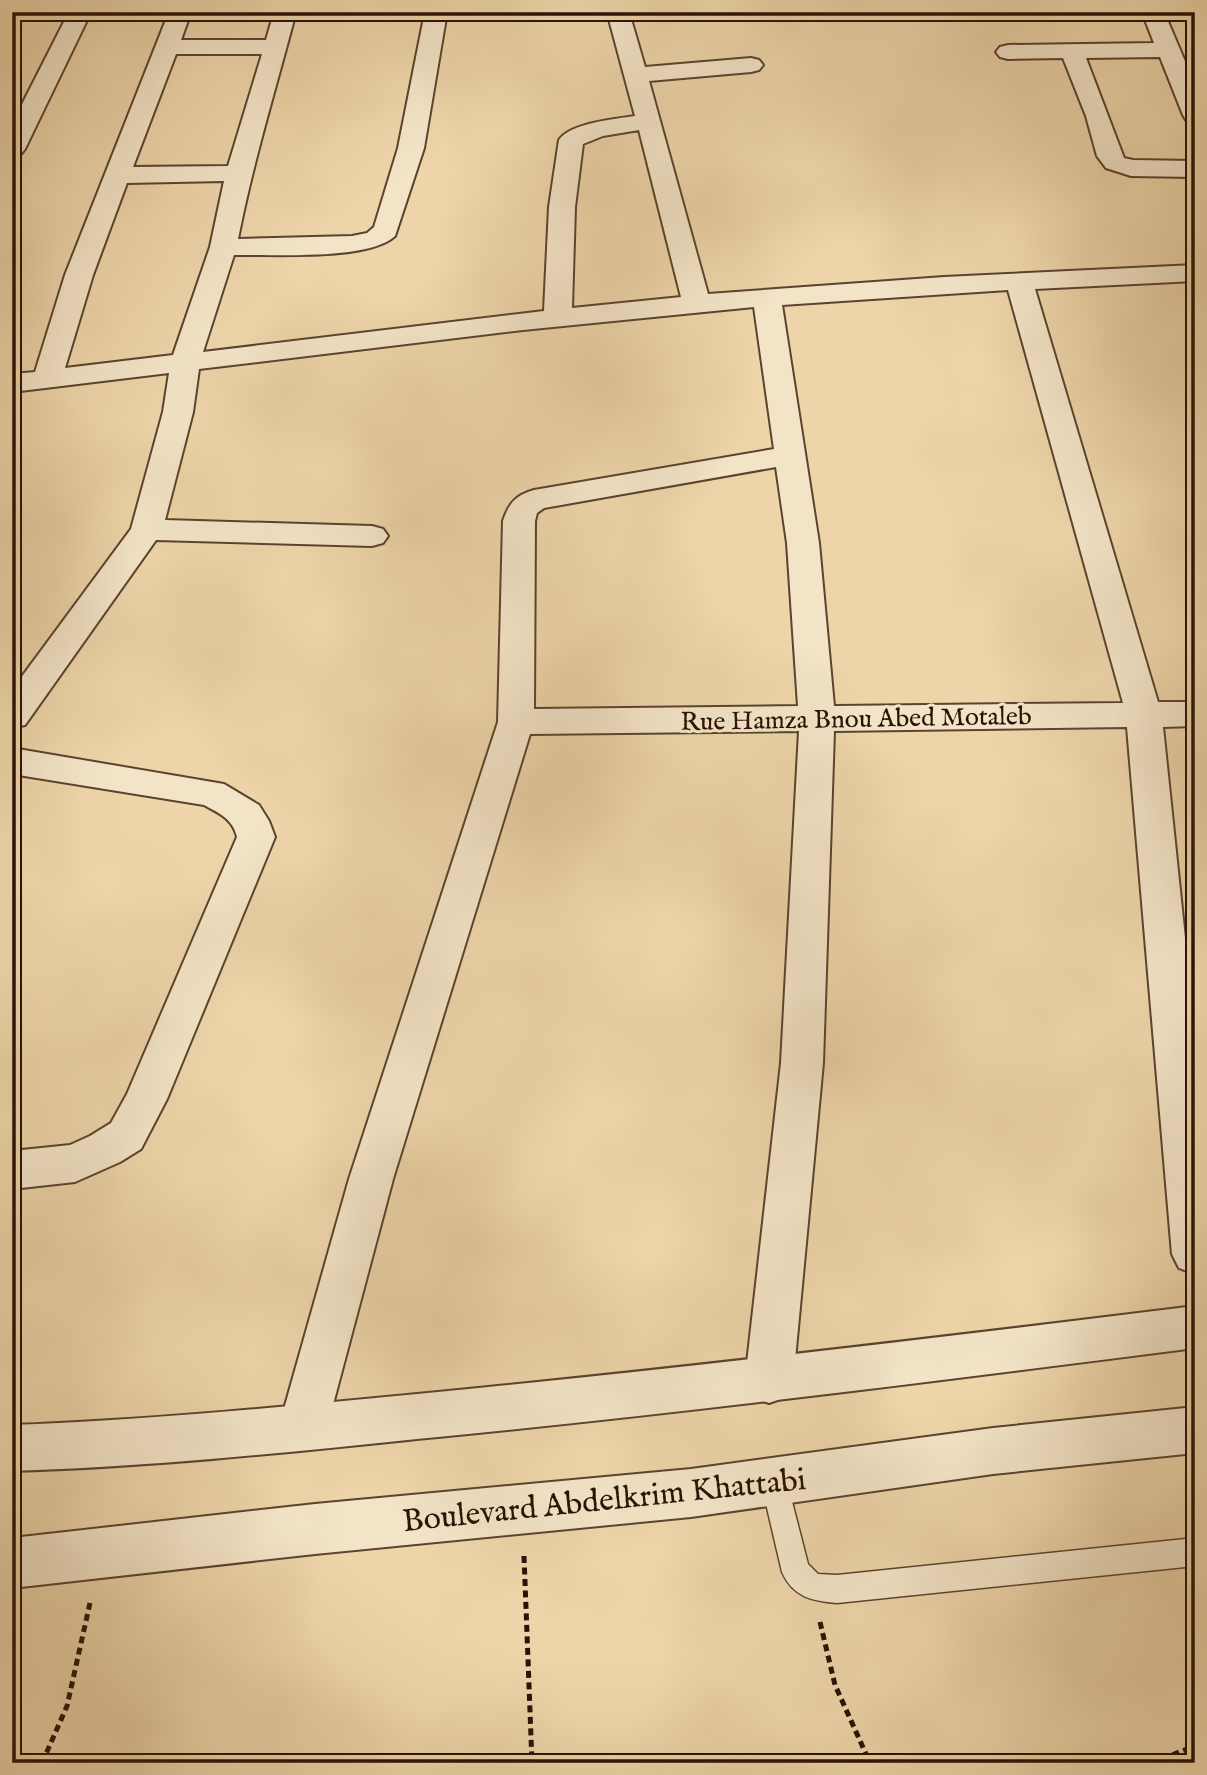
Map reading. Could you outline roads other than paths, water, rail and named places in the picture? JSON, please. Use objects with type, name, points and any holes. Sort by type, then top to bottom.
[{"type":"street","points":[[12,149],[80,12]]},
{"type":"street","points":[[47,379],[79,275],[180,12]]},
{"type":"street","points":[[12,716],[147,530],[178,412],[185,363],[223,247],[238,173],[285,12]]},
{"type":"street","points":[[223,247],[352,244],[376,239],[386,230],[411,148],[436,12]]},
{"type":"street","points":[[618,12],[697,304]]},
{"type":"street","points":[[1153,12],[1192,102]]},
{"type":"street","points":[[168,47],[275,47]]},
{"type":"street","points":[[1008,52],[1169,50]]},
{"type":"street","points":[[1072,52],[1098,116],[1110,156],[1115,163],[1131,168],[1195,169]]},
{"type":"street","points":[[635,75],[751,65]]},
{"type":"street","points":[[558,318],[567,158],[571,140],[597,130],[648,121]]},
{"type":"street","points":[[119,175],[238,173]]},
{"type":"street","points":[[12,383],[697,304],[1019,281],[1195,273]]},
{"type":"street","points":[[1019,281],[1144,715],[1195,1254]]},
{"type":"street","points":[[767,299],[803,543],[817,718],[802,1063],[769,1381]]},
{"type":"street","points":[[303,1427],[371,1179],[516,722],[519,521],[526,505],[534,500],[594,488],[791,455]]},
{"type":"street","points":[[147,530],[372,536]]},
{"type":"street","name":"Rue Hamza Bnou Abed Motaleb","points":[[516,722],[1195,714]]},
{"type":"street","points":[[12,761],[211,793],[231,802],[250,817],[256,837],[146,1098],[126,1136],[75,1163],[12,1170]]},
{"type":"street","points":[[12,1448],[93,1446],[769,1381],[1195,1327]]},
{"type":"street","name":"Boulevard Abdelkrim Khattabi","points":[[12,1563],[315,1529],[691,1493],[993,1451],[1195,1430]]},
{"type":"lane","points":[[774,1482],[796,1572],[812,1587],[837,1589],[1195,1552]]}]
